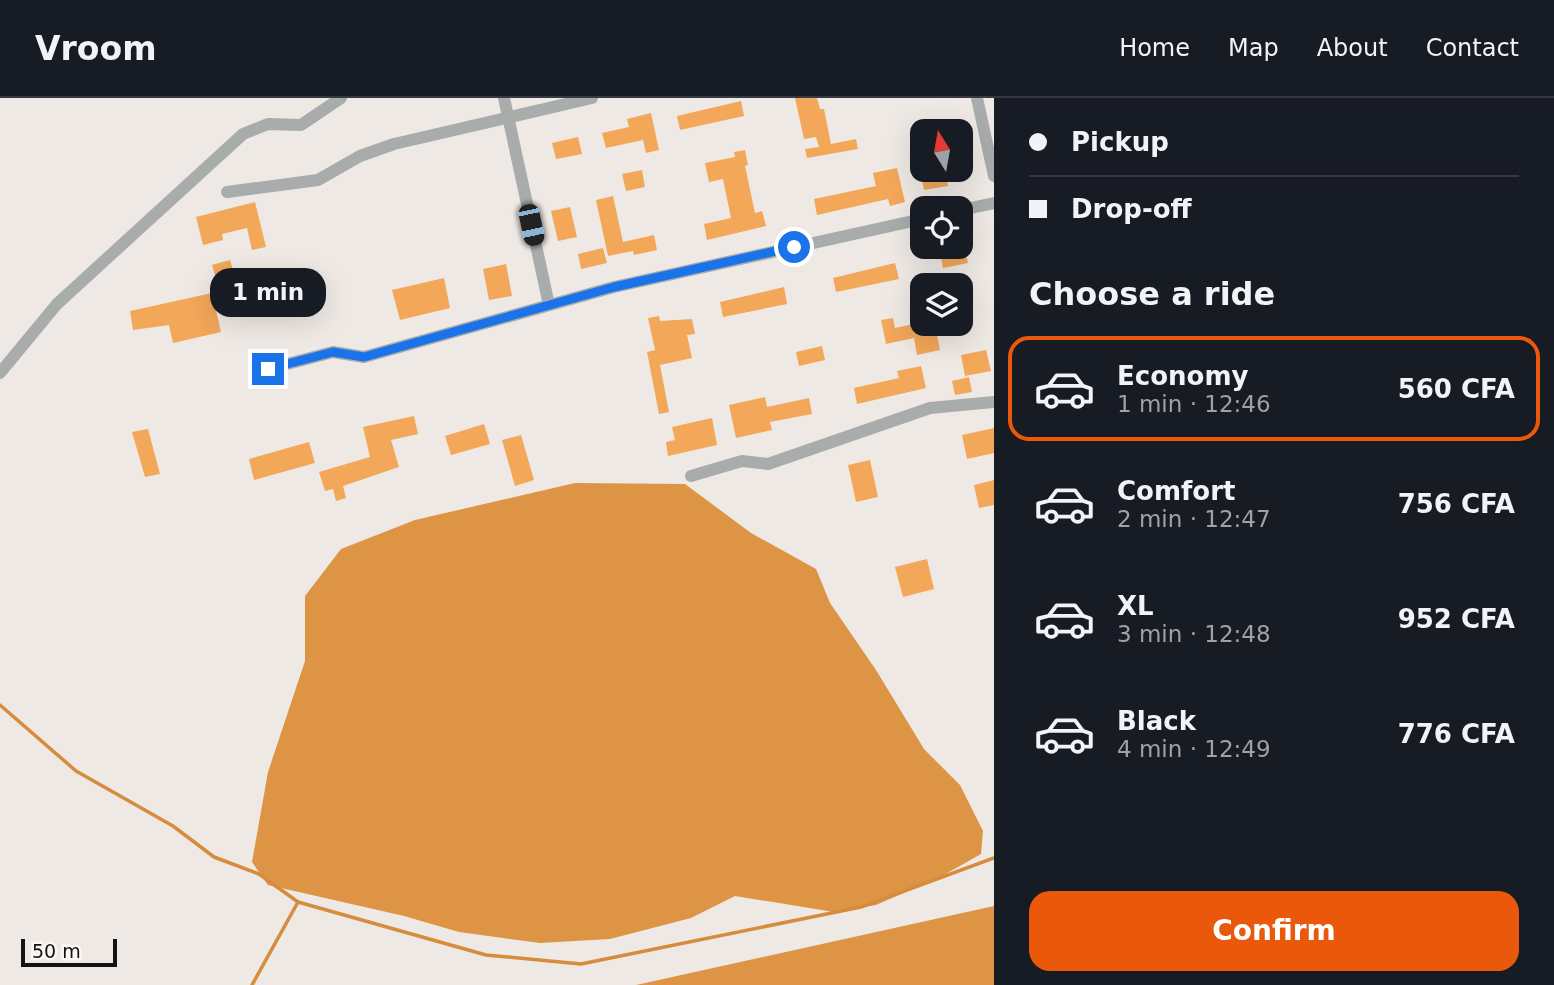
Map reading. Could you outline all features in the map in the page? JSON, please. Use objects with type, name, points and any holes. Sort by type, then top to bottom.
[{"type":"street","points":[[0,373],[57,304],[243,134],[268,124],[302,125],[341,98]]},
{"type":"street","points":[[504,98],[549,305]]},
{"type":"street","points":[[227,192],[318,180],[360,156],[394,144],[592,98]]},
{"type":"street","points":[[976,98],[994,176]]},
{"type":"street","points":[[973,207],[994,203]]},
{"type":"street","points":[[268,369],[333,352],[364,357],[614,287],[910,222]]},
{"type":"street","points":[[691,477],[742,461],[768,464],[930,408],[994,402]]},
{"type":"shaded area","points":[[575,483],[685,484],[751,533],[816,569],[830,603],[876,670],[924,749],[960,785],[983,831],[981,854],[942,876],[876,905],[834,912],[735,896],[691,918],[610,939],[540,943],[459,932],[404,916],[268,885],[252,862],[268,772],[305,661],[305,596],[341,549],[415,520]]},
{"type":"shaded area","points":[[994,906],[994,985],[636,985]]},
{"type":"building","points":[[795,98],[817,98],[820,109],[824,109],[831,144],[856,139],[858,149],[807,158],[805,149],[819,147],[816,137],[804,139]]},
{"type":"building","points":[[741,101],[744,116],[680,130],[677,116]]},
{"type":"building","points":[[651,113],[659,150],[646,153],[643,140],[606,148],[602,133],[629,127],[627,119]]},
{"type":"building","points":[[578,137],[582,154],[556,159],[552,143]]},
{"type":"building","points":[[745,150],[748,165],[745,166],[755,213],[762,211],[766,226],[707,240],[704,224],[731,218],[723,179],[709,182],[705,163],[735,157],[734,152]]},
{"type":"building","points":[[897,168],[905,202],[890,206],[888,199],[817,215],[814,199],[876,186],[873,173]]},
{"type":"building","points":[[642,170],[645,187],[626,191],[622,174]]},
{"type":"building","points":[[922,182],[947,182],[948,186],[924,190]]},
{"type":"building","points":[[613,196],[623,242],[654,235],[657,250],[634,255],[633,251],[608,256],[596,200]]},
{"type":"building","points":[[255,202],[266,247],[252,250],[247,228],[222,234],[223,240],[203,245],[196,217]]},
{"type":"building","points":[[570,207],[577,237],[558,241],[551,211]]},
{"type":"building","points":[[603,248],[607,263],[581,269],[578,254]]},
{"type":"building","points":[[941,259],[967,259],[968,263],[943,268]]},
{"type":"building","points":[[230,260],[237,284],[219,289],[212,265]]},
{"type":"building","points":[[895,263],[899,279],[836,292],[833,278]]},
{"type":"building","points":[[506,264],[512,296],[489,300],[483,269]]},
{"type":"building","points":[[444,278],[450,308],[400,320],[392,290]]},
{"type":"building","points":[[784,287],[787,304],[723,317],[720,302]]},
{"type":"building","points":[[212,293],[221,332],[173,343],[169,325],[133,330],[130,311]]},
{"type":"building","points":[[659,316],[660,321],[692,319],[695,334],[687,335],[692,358],[660,365],[669,412],[659,414],[647,352],[655,350],[648,318]]},
{"type":"building","points":[[893,318],[895,328],[910,325],[910,336],[937,336],[940,350],[917,355],[914,338],[886,344],[881,320]]},
{"type":"building","points":[[822,346],[825,360],[799,366],[796,352]]},
{"type":"building","points":[[986,350],[991,371],[965,376],[961,355]]},
{"type":"building","points":[[921,366],[926,388],[857,404],[854,388],[899,378],[897,371]]},
{"type":"building","points":[[969,377],[972,392],[955,395],[952,381]]},
{"type":"building","points":[[765,397],[767,407],[809,398],[812,414],[770,422],[772,430],[736,438],[729,405]]},
{"type":"building","points":[[414,416],[418,434],[391,440],[399,467],[343,486],[346,498],[336,501],[333,489],[325,491],[319,472],[370,457],[363,427]]},
{"type":"building","points":[[712,418],[717,445],[668,456],[666,442],[675,440],[672,427]]},
{"type":"building","points":[[484,424],[490,444],[451,455],[445,436]]},
{"type":"building","points":[[994,428],[994,453],[967,459],[962,435]]},
{"type":"building","points":[[148,429],[160,474],[145,477],[132,432]]},
{"type":"building","points":[[521,435],[534,480],[515,486],[502,440]]},
{"type":"building","points":[[309,442],[315,463],[254,480],[249,459]]},
{"type":"building","points":[[870,460],[878,497],[856,502],[848,465]]},
{"type":"building","points":[[994,480],[994,505],[979,508],[974,485]]},
{"type":"building","points":[[927,559],[934,589],[903,597],[895,567]]},
{"type":"waterway","points":[[0,705],[76,771],[173,826],[214,857],[259,874],[298,902],[486,955],[581,964],[861,907],[994,858]]},
{"type":"waterway","points":[[252,985],[298,902]]},
{"type":"route","points":[[268,369],[333,352],[364,357],[614,287],[794,247]]}]
